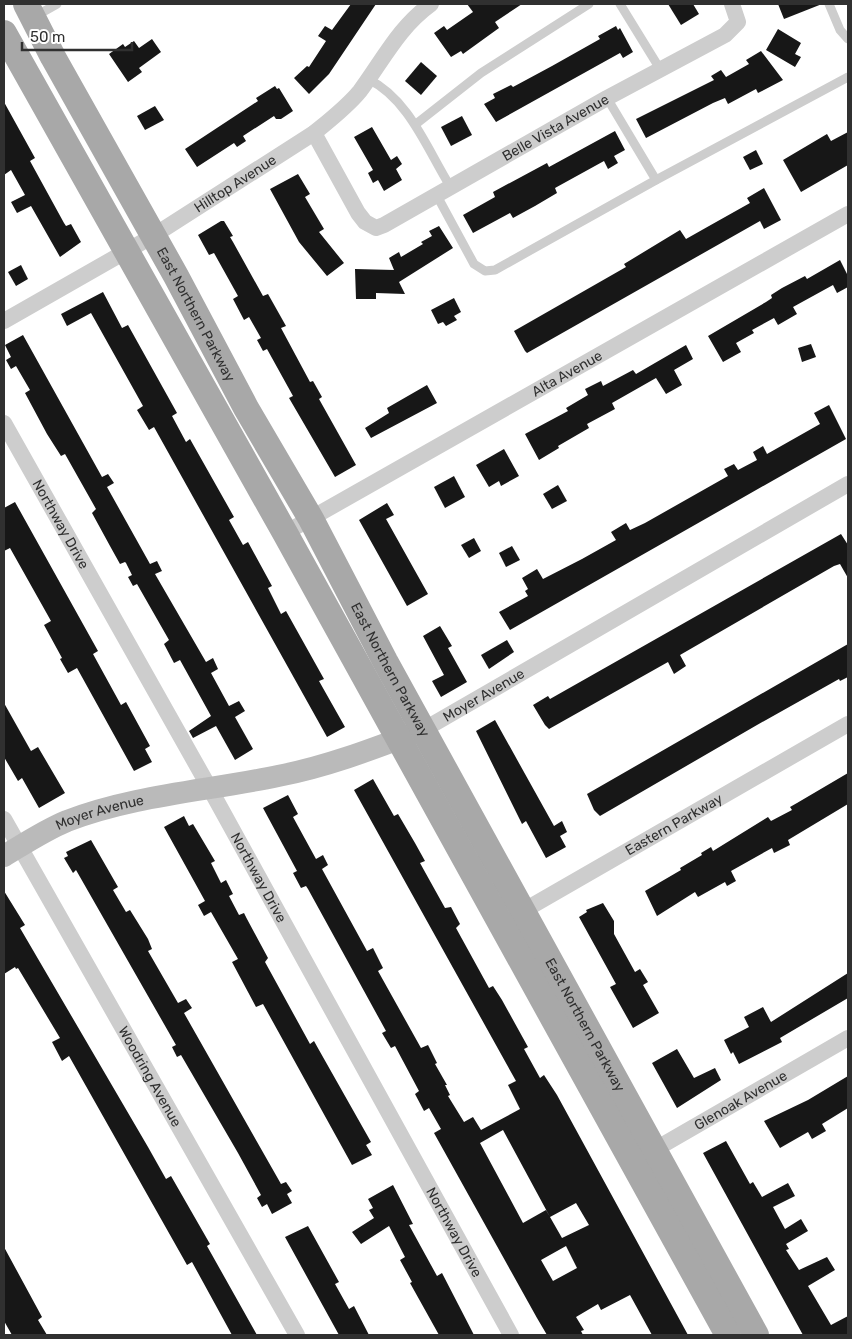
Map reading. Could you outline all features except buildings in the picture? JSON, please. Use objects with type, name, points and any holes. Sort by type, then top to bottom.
[{"type":"main road","name":"East Northern Parkway","points":[[30,11],[246,408],[311,519],[423,730],[523,911],[644,1157],[728,1335]]},
{"type":"main road","name":"East Northern Parkway","points":[[4,34],[128,251],[500,923],[756,1335]]},
{"type":"main road","points":[[18,60],[48,46]]},
{"type":"street","name":"Hilltop Avenue","points":[[4,321],[153,236],[314,132],[349,102],[368,79],[407,24],[431,4]]},
{"type":"street","name":"Belle Vista Avenue","points":[[314,132],[358,213],[370,226],[376,228],[384,226],[443,190],[731,31],[738,22],[732,4]]},
{"type":"street","name":"Alta Avenue","points":[[285,533],[848,214]]},
{"type":"street","name":"Northway Drive","points":[[4,423],[209,787],[511,1335]]},
{"type":"street","name":"Moyer Avenue","points":[[12,852],[66,822],[107,808],[132,801],[296,772],[358,755],[423,730],[848,484]]},
{"type":"street","name":"Eastern Parkway","points":[[500,923],[848,724]]},
{"type":"street","name":"Woodring Avenue","points":[[4,819],[12,852],[297,1335]]},
{"type":"street","name":"Glenoak Avenue","points":[[644,1157],[848,1038]]},
{"type":"lane","points":[[30,11],[57,4]]},
{"type":"lane","points":[[416,124],[481,73],[589,4]]},
{"type":"lane","points":[[620,4],[660,69]]},
{"type":"lane","points":[[829,4],[840,30],[848,39]]},
{"type":"lane","points":[[368,79],[379,84],[416,124],[474,264],[485,271],[495,270],[505,265],[656,180],[848,77]]},
{"type":"lane","points":[[607,98],[656,180]]}]
